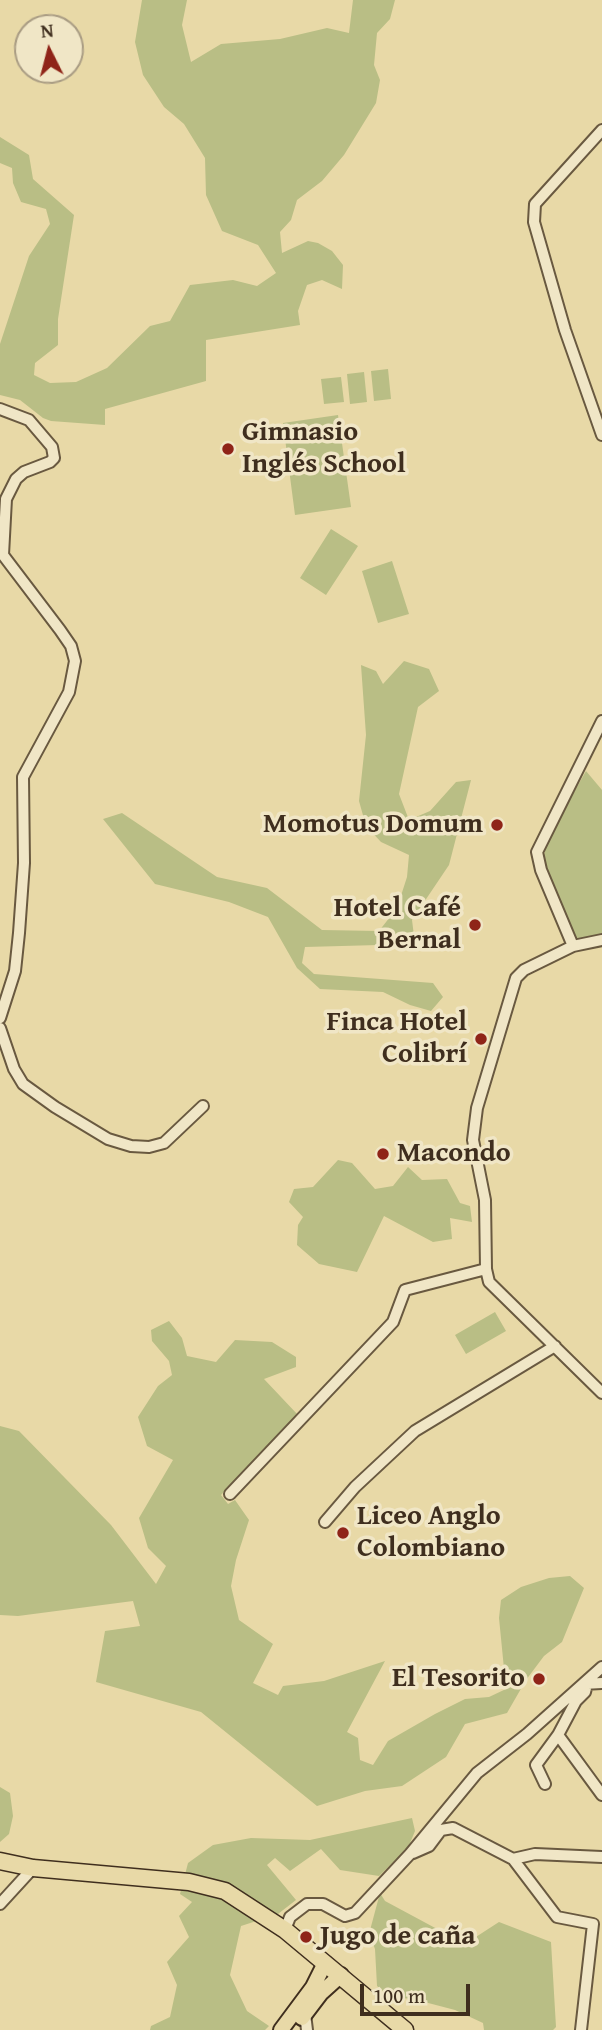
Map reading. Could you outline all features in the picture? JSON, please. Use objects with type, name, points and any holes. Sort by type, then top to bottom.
[{"type":"highway","points":[[0,1861],[33,1868],[205,1884],[225,1891],[285,1930],[405,2030]]},
{"type":"main road","points":[[281,2030],[313,1987],[325,1963]]},
{"type":"main road","points":[[292,2030],[341,1975]]},
{"type":"street","points":[[602,130],[535,204],[534,222],[565,330],[602,435]]},
{"type":"street","points":[[0,408],[29,421],[52,447],[54,458],[24,471],[16,479],[6,499],[3,555],[71,646],[75,661],[69,692],[23,777],[24,863],[19,933],[15,971],[0,1018]]},
{"type":"street","points":[[573,946],[541,870],[537,852],[602,721]]},
{"type":"street","points":[[602,940],[573,946],[524,970],[516,978],[477,1108],[473,1140],[485,1199],[486,1269],[489,1282],[602,1393]]},
{"type":"street","points":[[0,1028],[14,1069],[23,1084],[84,1127],[108,1139],[131,1146],[149,1147],[164,1143],[203,1106]]},
{"type":"street","points":[[230,1494],[393,1322],[405,1290],[486,1269]]},
{"type":"street","points":[[325,1522],[355,1487],[415,1432],[555,1346]]},
{"type":"street","points":[[285,1930],[290,1917],[307,1904],[323,1904],[345,1916],[355,1913],[410,1854],[477,1773],[527,1734],[602,1667]]},
{"type":"street","points":[[584,1684],[602,1682]]},
{"type":"street","points":[[545,1784],[536,1765],[558,1735],[584,1684]]},
{"type":"street","points":[[558,1735],[602,1795]]},
{"type":"street","points":[[410,1854],[429,1846],[441,1830],[453,1829],[513,1859],[554,1915],[561,1920],[593,1924],[580,2030]]},
{"type":"street","points":[[513,1859],[535,1854],[602,1857]]},
{"type":"street","points":[[0,1904],[33,1868]]},
{"type":"street","points":[[304,2014],[307,2030]]},
{"type":"green space","points":[[142,0],[187,0],[182,25],[191,62],[221,44],[280,39],[327,28],[349,33],[353,0],[395,0],[390,19],[377,33],[374,65],[380,80],[376,103],[344,155],[322,181],[297,200],[291,220],[280,232],[282,253],[308,241],[332,251],[343,265],[342,289],[322,280],[307,285],[298,311],[300,325],[206,340],[206,381],[105,409],[105,425],[51,421],[20,400],[0,395],[0,344],[29,256],[50,224],[46,209],[21,202],[13,183],[12,168],[0,163],[0,137],[29,155],[33,179],[74,215],[58,319],[58,345],[35,363],[34,375],[50,383],[76,382],[107,368],[150,326],[170,321],[190,285],[233,280],[257,286],[276,273],[258,245],[222,231],[206,195],[205,158],[184,124],[164,107],[143,75],[135,42]]},
{"type":"green space","points":[[388,369],[391,399],[374,401],[371,371]]},
{"type":"green space","points":[[364,372],[367,402],[350,404],[347,374]]},
{"type":"green space","points":[[341,377],[344,402],[324,404],[321,379]]},
{"type":"green space","points":[[338,415],[351,507],[295,515],[283,423]]},
{"type":"green space","points":[[331,529],[358,546],[326,595],[300,578]]},
{"type":"green space","points":[[392,561],[409,614],[378,623],[362,571]]},
{"type":"green space","points":[[404,661],[429,669],[439,691],[418,707],[399,794],[409,820],[430,811],[456,782],[471,780],[449,865],[412,920],[415,944],[305,947],[302,963],[314,974],[433,983],[443,997],[431,1011],[410,1005],[383,992],[320,989],[297,968],[268,917],[229,902],[155,884],[103,819],[122,813],[217,877],[267,888],[322,930],[379,931],[397,908],[407,877],[409,855],[381,842],[366,826],[359,801],[366,735],[361,665],[376,671],[383,684]]},
{"type":"green space","points":[[586,771],[602,790],[602,935],[580,939],[572,936],[543,859],[548,838]]},
{"type":"green space","points":[[338,1160],[352,1163],[375,1189],[393,1186],[408,1167],[422,1180],[447,1179],[460,1203],[470,1206],[472,1222],[450,1218],[452,1239],[433,1242],[384,1216],[357,1272],[319,1264],[297,1245],[298,1225],[303,1217],[289,1202],[294,1189],[313,1187]]},
{"type":"green space","points":[[495,1312],[506,1331],[466,1354],[455,1335]]},
{"type":"green space","points":[[169,1321],[182,1338],[187,1356],[216,1362],[235,1340],[272,1342],[296,1357],[296,1367],[264,1379],[298,1415],[221,1495],[228,1504],[235,1500],[249,1520],[231,1586],[239,1620],[273,1644],[253,1683],[278,1695],[283,1686],[324,1681],[385,1661],[347,1732],[358,1738],[360,1760],[373,1765],[388,1741],[435,1714],[465,1699],[489,1697],[506,1689],[499,1618],[501,1600],[521,1587],[549,1578],[570,1576],[584,1588],[562,1642],[544,1656],[507,1713],[465,1724],[446,1757],[402,1786],[365,1791],[317,1806],[201,1712],[96,1682],[105,1631],[140,1626],[133,1601],[18,1616],[0,1615],[0,1426],[19,1431],[111,1525],[156,1584],[166,1566],[148,1548],[139,1518],[173,1460],[147,1446],[138,1417],[158,1386],[172,1375],[169,1361],[152,1341],[151,1330]]},
{"type":"green space","points":[[0,1787],[10,1793],[13,1816],[9,1834],[0,1842]]},
{"type":"green space","points":[[412,1818],[415,1831],[408,1848],[379,1876],[340,1870],[321,1849],[290,1871],[275,1858],[267,1865],[296,1900],[278,1914],[241,1926],[230,1975],[247,2011],[269,2026],[265,2030],[150,2030],[151,2026],[170,2017],[177,1985],[167,1962],[189,1937],[179,1916],[192,1902],[180,1894],[188,1863],[213,1845],[251,1838],[310,1840]]},
{"type":"green space","points":[[380,1893],[385,1901],[465,1944],[499,1922],[551,1942],[556,2027],[553,2030],[484,2030],[483,2023],[455,2010],[413,1999],[390,1997],[377,1986],[375,1949],[369,1934]]},
{"type":"place","name":"Gimnasio Inglés School","points":[[228,449]]},
{"type":"place","name":"Momotus Domum","points":[[497,825]]},
{"type":"place","name":"Hotel Café Bernal","points":[[475,925]]},
{"type":"place","name":"Finca Hotel Colibrí","points":[[481,1039]]},
{"type":"place","name":"Macondo","points":[[383,1154]]},
{"type":"place","name":"Liceo Anglo Colombiano","points":[[343,1533]]},
{"type":"place","name":"El Tesorito","points":[[539,1679]]},
{"type":"place","name":"Jugo de caña","points":[[306,1937]]}]
